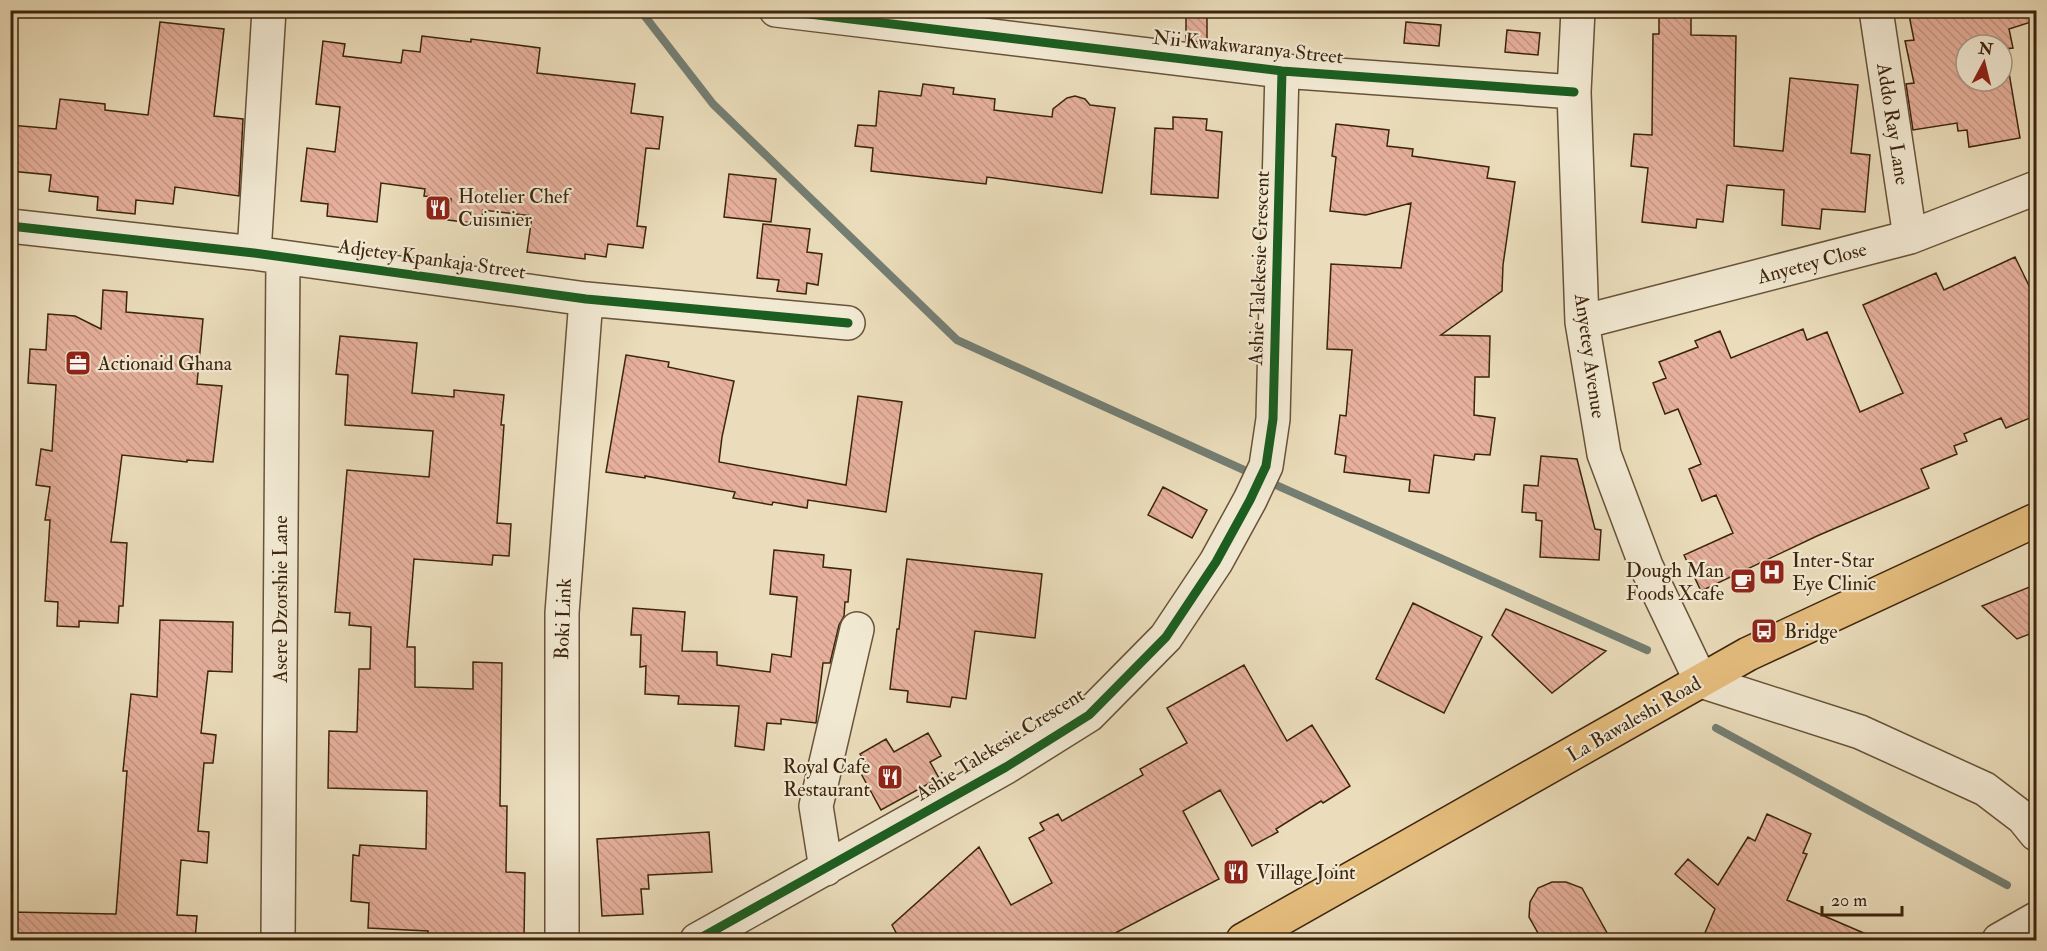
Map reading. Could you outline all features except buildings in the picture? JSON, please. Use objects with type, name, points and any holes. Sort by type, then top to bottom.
[{"type":"main road","name":"La Bawaleshi Road","points":[[1243,940],[1748,654],[2037,520]]},
{"type":"street","name":"Asere Dzorshie Lane","points":[[269,10],[268,255],[278,940]]},
{"type":"street","name":"Nii Kwakwaranya Street","points":[[776,10],[1282,71],[1574,92]]},
{"type":"street","name":"Anyetey Avenue","points":[[1578,10],[1574,92],[1582,322],[1604,454],[1646,566],[1701,681]]},
{"type":"street","name":"Addo Ray Lane","points":[[1876,10],[1910,237]]},
{"type":"street","name":"Ashie Talekesie Crescent","points":[[697,940],[1006,766],[1089,715],[1166,637],[1216,562],[1266,466],[1273,419],[1282,71]]},
{"type":"street","name":"Anyetey Close","points":[[1582,322],[1910,237],[2037,189]]},
{"type":"street","name":"Adjetey Kpankaja Street","points":[[10,226],[268,255],[586,299],[848,323]]},
{"type":"street","name":"Boki Link","points":[[562,940],[561,613],[586,299]]},
{"type":"street","points":[[826,868],[816,806],[857,629]]},
{"type":"street","points":[[1701,681],[1860,732],[1975,784],[2023,818],[2037,834]]},
{"type":"street","points":[[1999,940],[2037,919]]},
{"type":"waterway","points":[[640,10],[713,104],[957,340],[1255,475]]},
{"type":"waterway","points":[[1267,481],[1647,650]]},
{"type":"waterway","points":[[1716,728],[2007,885]]},
{"type":"cycle path","points":[[776,10],[1282,71],[1574,92]]},
{"type":"cycle path","points":[[697,940],[1006,767],[1089,715],[1166,637],[1216,562],[1266,466],[1273,419],[1282,71]]},
{"type":"cycle path","points":[[10,226],[254,253],[586,299],[848,323]]},
{"type":"place","name":"Hotelier Chef Cuisinier","points":[[438,208]]},
{"type":"place","name":"Actionaid Ghana","points":[[78,363]]},
{"type":"place","name":"Inter-Star Eye Clinic","points":[[1772,572]]},
{"type":"place","name":"Dough Man Foods Xcafe","points":[[1743,581]]},
{"type":"place","name":"Bridge","points":[[1764,631]]},
{"type":"place","name":"Royal Cafe Restaurant","points":[[890,777]]},
{"type":"place","name":"Village Joint","points":[[1236,872]]}]
